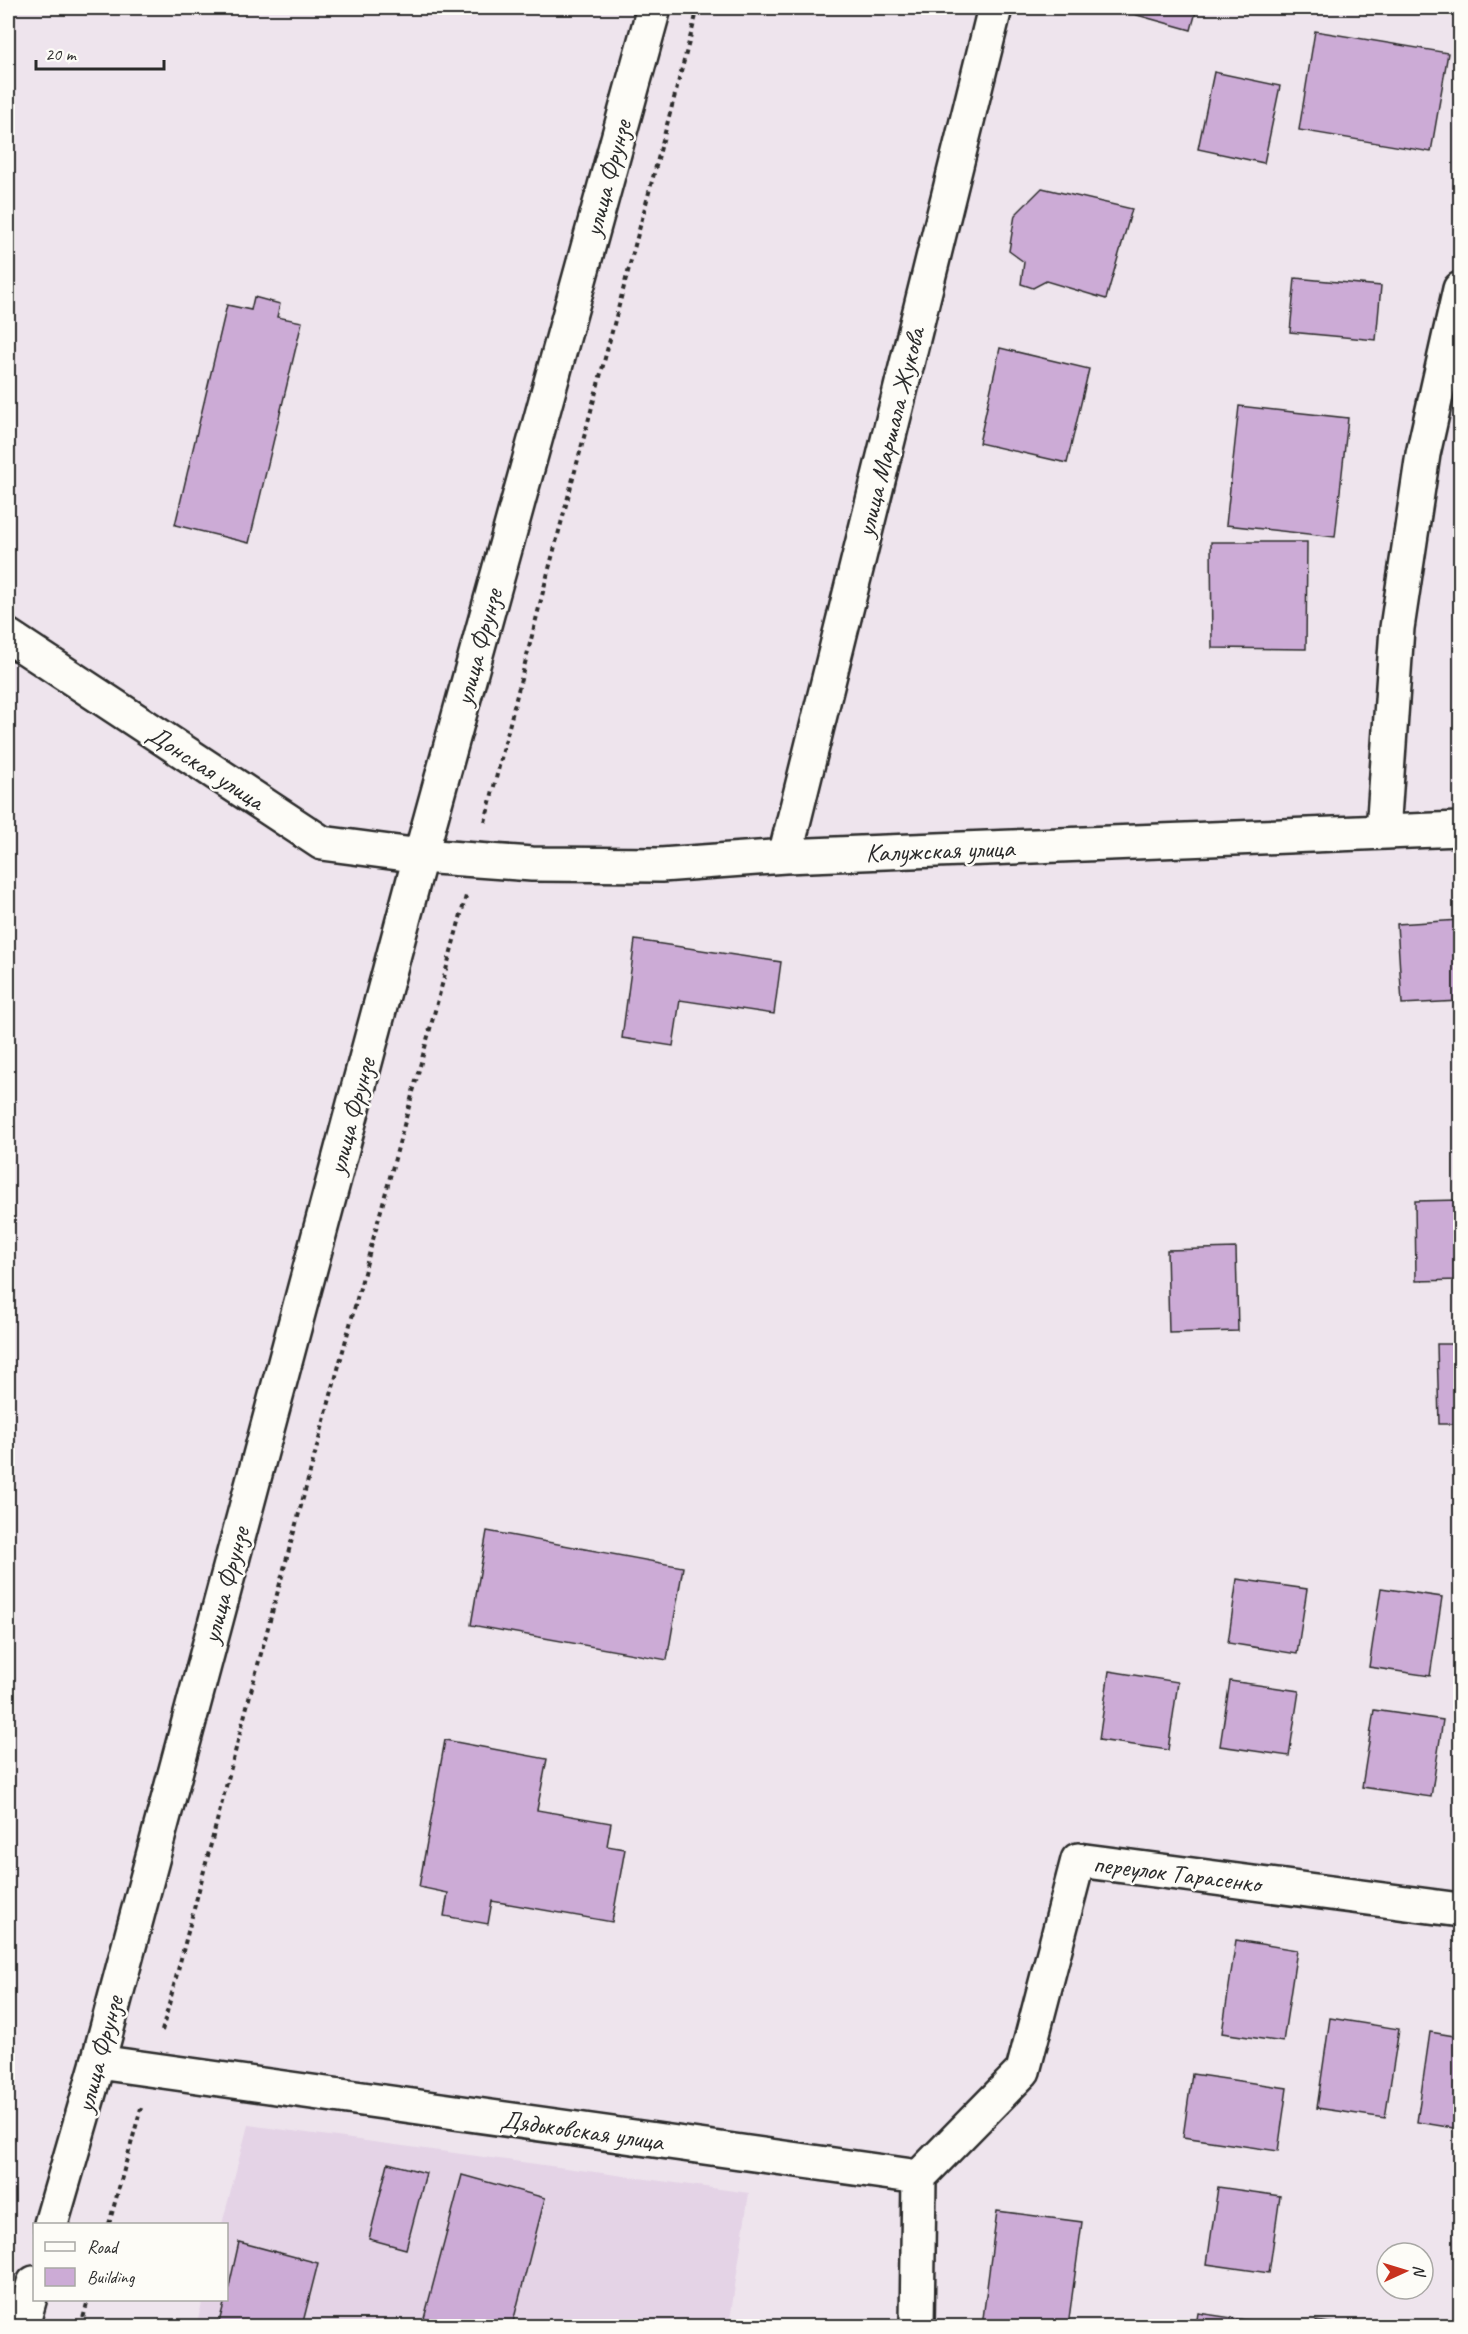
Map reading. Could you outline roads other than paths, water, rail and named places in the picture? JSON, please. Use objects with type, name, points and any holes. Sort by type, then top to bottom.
[{"type":"street","name":"улица Фрунзе","points":[[51,2223],[98,2061],[421,856],[654,8]]},
{"type":"street","name":"улица Маршала Жукова","points":[[785,856],[995,8]]},
{"type":"street","points":[[1383,832],[1397,628],[1423,454],[1461,289]]},
{"type":"street","name":"Донская улица","points":[[8,636],[322,843],[421,856]]},
{"type":"street","name":"Калужская улица","points":[[421,856],[532,864],[661,865],[785,856],[1461,829]]},
{"type":"street","name":"переулок Тарасенко","points":[[919,2177],[1023,2071],[1078,1860],[1461,1910]]},
{"type":"street","name":"Дядьковская улица","points":[[98,2061],[919,2177]]},
{"type":"street","points":[[917,2326],[919,2177]]},
{"type":"street","points":[[22,2326],[33,2287]]}]
